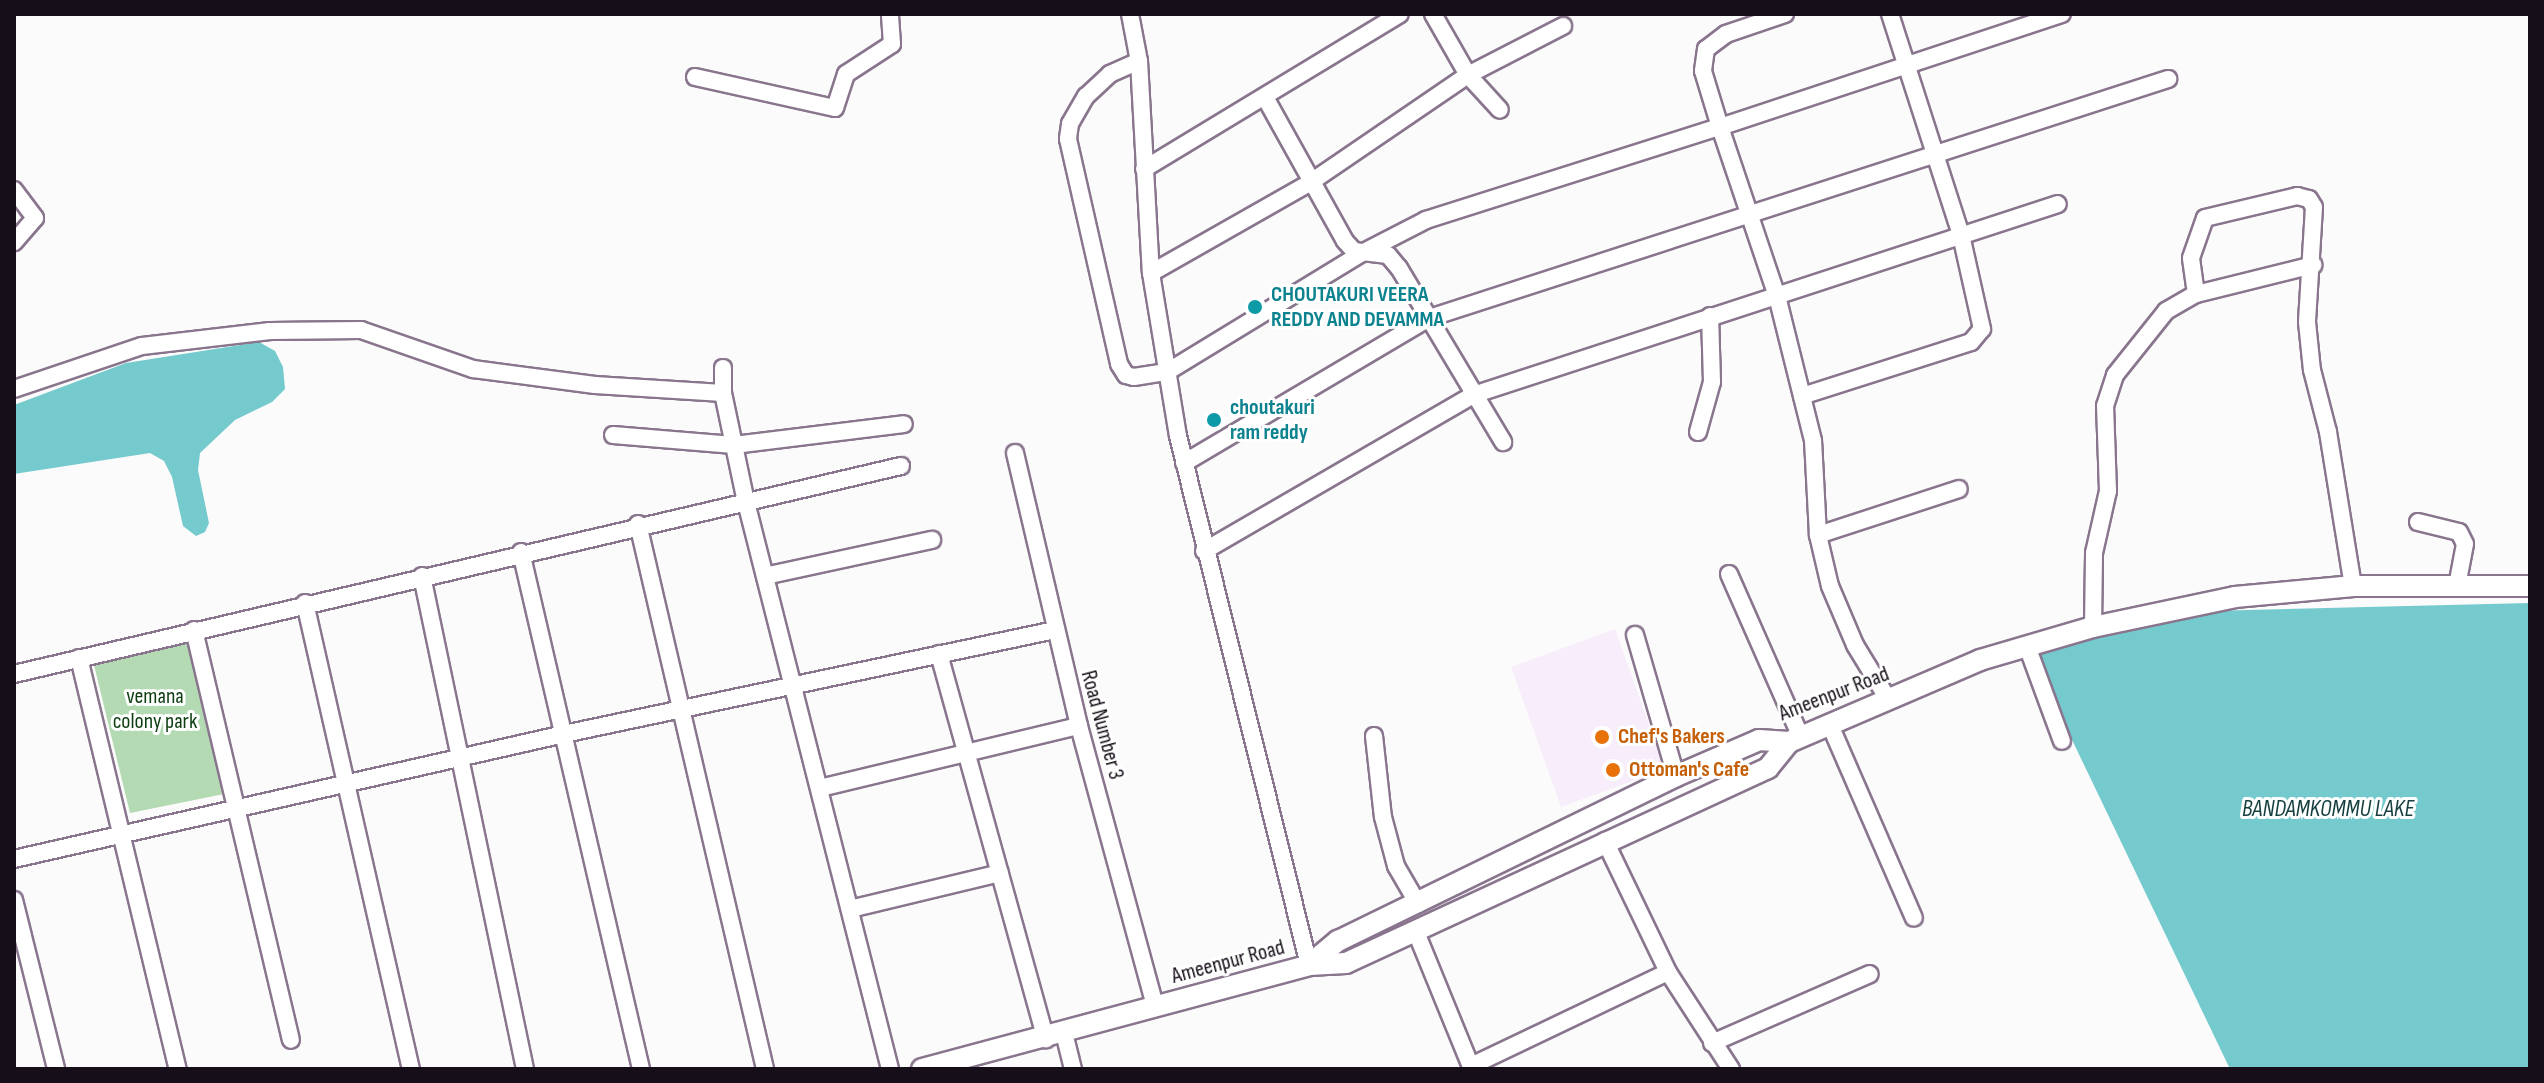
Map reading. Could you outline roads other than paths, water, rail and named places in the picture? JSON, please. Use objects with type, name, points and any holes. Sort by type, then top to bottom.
[{"type":"street","points":[[695,77],[835,108],[846,74],[892,44],[890,14]]},
{"type":"street","points":[[1130,14],[1139,61],[1151,273],[1184,463],[1309,965],[1346,963],[1671,810],[1768,768],[1795,739],[1729,574]]},
{"type":"street","points":[[1144,169],[1266,99],[1400,14]]},
{"type":"street","points":[[1433,14],[1468,75],[1500,110]]},
{"type":"street","points":[[1785,14],[1765,17],[1726,34],[1706,49],[1703,71],[1777,296],[1813,440],[1818,535],[1830,586],[1855,645],[1888,699]]},
{"type":"street","points":[[1802,396],[1971,342],[1982,329],[1982,315],[1961,235],[1890,14]]},
{"type":"street","points":[[1139,61],[1110,74],[1086,96],[1068,139],[1119,364],[1134,377],[1167,372],[1362,253],[1426,220],[2062,14]]},
{"type":"street","points":[[1151,273],[1311,182],[1468,75],[1563,26]]},
{"type":"street","points":[[1184,463],[1429,318],[2168,79]]},
{"type":"street","points":[[1266,99],[1345,241],[1362,253],[1388,255],[1503,442]]},
{"type":"street","points":[[14,190],[35,218],[14,242]]},
{"type":"street","points":[[2196,294],[2193,248],[2211,213],[2297,196],[2309,199],[2314,207],[2313,265],[2307,322],[2312,370],[2328,432],[2353,586]]},
{"type":"street","points":[[1204,551],[1473,395],[2058,204]]},
{"type":"street","points":[[2093,627],[2094,553],[2108,491],[2105,406],[2115,375],[2166,311],[2196,294],[2313,265]]},
{"type":"street","points":[[1698,432],[1712,382],[1710,316]]},
{"type":"street","points":[[14,389],[142,346],[270,331],[361,330],[473,369],[595,385],[723,393]]},
{"type":"street","points":[[723,368],[723,393],[746,502],[795,683],[890,1069]]},
{"type":"street","points":[[613,435],[734,445],[904,424]]},
{"type":"street","name":"Road Number 3","points":[[1015,453],[1079,726],[1155,1005]]},
{"type":"street","points":[[14,674],[638,524],[901,466]]},
{"type":"street","points":[[1818,535],[1959,489]]},
{"type":"street","points":[[2418,522],[2459,532],[2465,544],[2457,586]]},
{"type":"street","points":[[638,524],[765,1069]]},
{"type":"street","points":[[765,576],[932,540]]},
{"type":"street","points":[[521,552],[641,1069]]},
{"type":"street","points":[[422,576],[525,1069]]},
{"type":"street","name":"Ameenpur Road","points":[[922,1069],[1055,1036],[1155,1005],[1309,965],[1338,941],[1668,780],[1759,740],[1795,739],[1888,699],[2027,646],[2093,627],[2235,597],[2353,586],[2530,586]]},
{"type":"street","points":[[305,603],[411,1069]]},
{"type":"street","points":[[194,630],[291,1040]]},
{"type":"street","points":[[14,859],[795,683],[1055,630]]},
{"type":"street","points":[[1635,635],[1668,780],[1671,810]]},
{"type":"street","points":[[2027,646],[2062,741]]},
{"type":"street","points":[[939,654],[1000,873],[1055,1036],[1073,1069]]},
{"type":"street","points":[[79,658],[178,1069]]},
{"type":"street","points":[[1830,725],[1914,918]]},
{"type":"street","points":[[820,788],[1079,726]]},
{"type":"street","points":[[1374,736],[1383,817],[1396,866],[1418,904]]},
{"type":"street","points":[[1605,841],[1668,972],[1725,1068]]},
{"type":"street","points":[[850,909],[1000,873]]},
{"type":"street","points":[[14,900],[56,1069]]},
{"type":"street","points":[[1416,932],[1471,1067],[1668,972]]},
{"type":"street","points":[[1712,1043],[1870,974]]},
{"type":"water","points":[[259,342],[275,351],[283,367],[285,389],[272,402],[235,420],[200,453],[198,470],[209,523],[205,532],[196,536],[183,526],[172,477],[164,461],[150,453],[14,474],[14,405],[126,363]]},
{"type":"water","name":"BANDAMKOMMU LAKE","points":[[2530,603],[2530,1069],[2230,1069],[2027,646],[2167,612]]},
{"type":"place","name":"CHOUTAKURI VEERA REDDY AND DEVAMMA","points":[[1255,307]]},
{"type":"place","name":"choutakuri ram reddy","points":[[1214,420]]},
{"type":"place","name":"Chef's Bakers","points":[[1602,737]]},
{"type":"place","name":"Ottoman's Cafe","points":[[1613,770]]},
{"type":"park label","name":"vemana colony park","points":[[155,708]]}]
